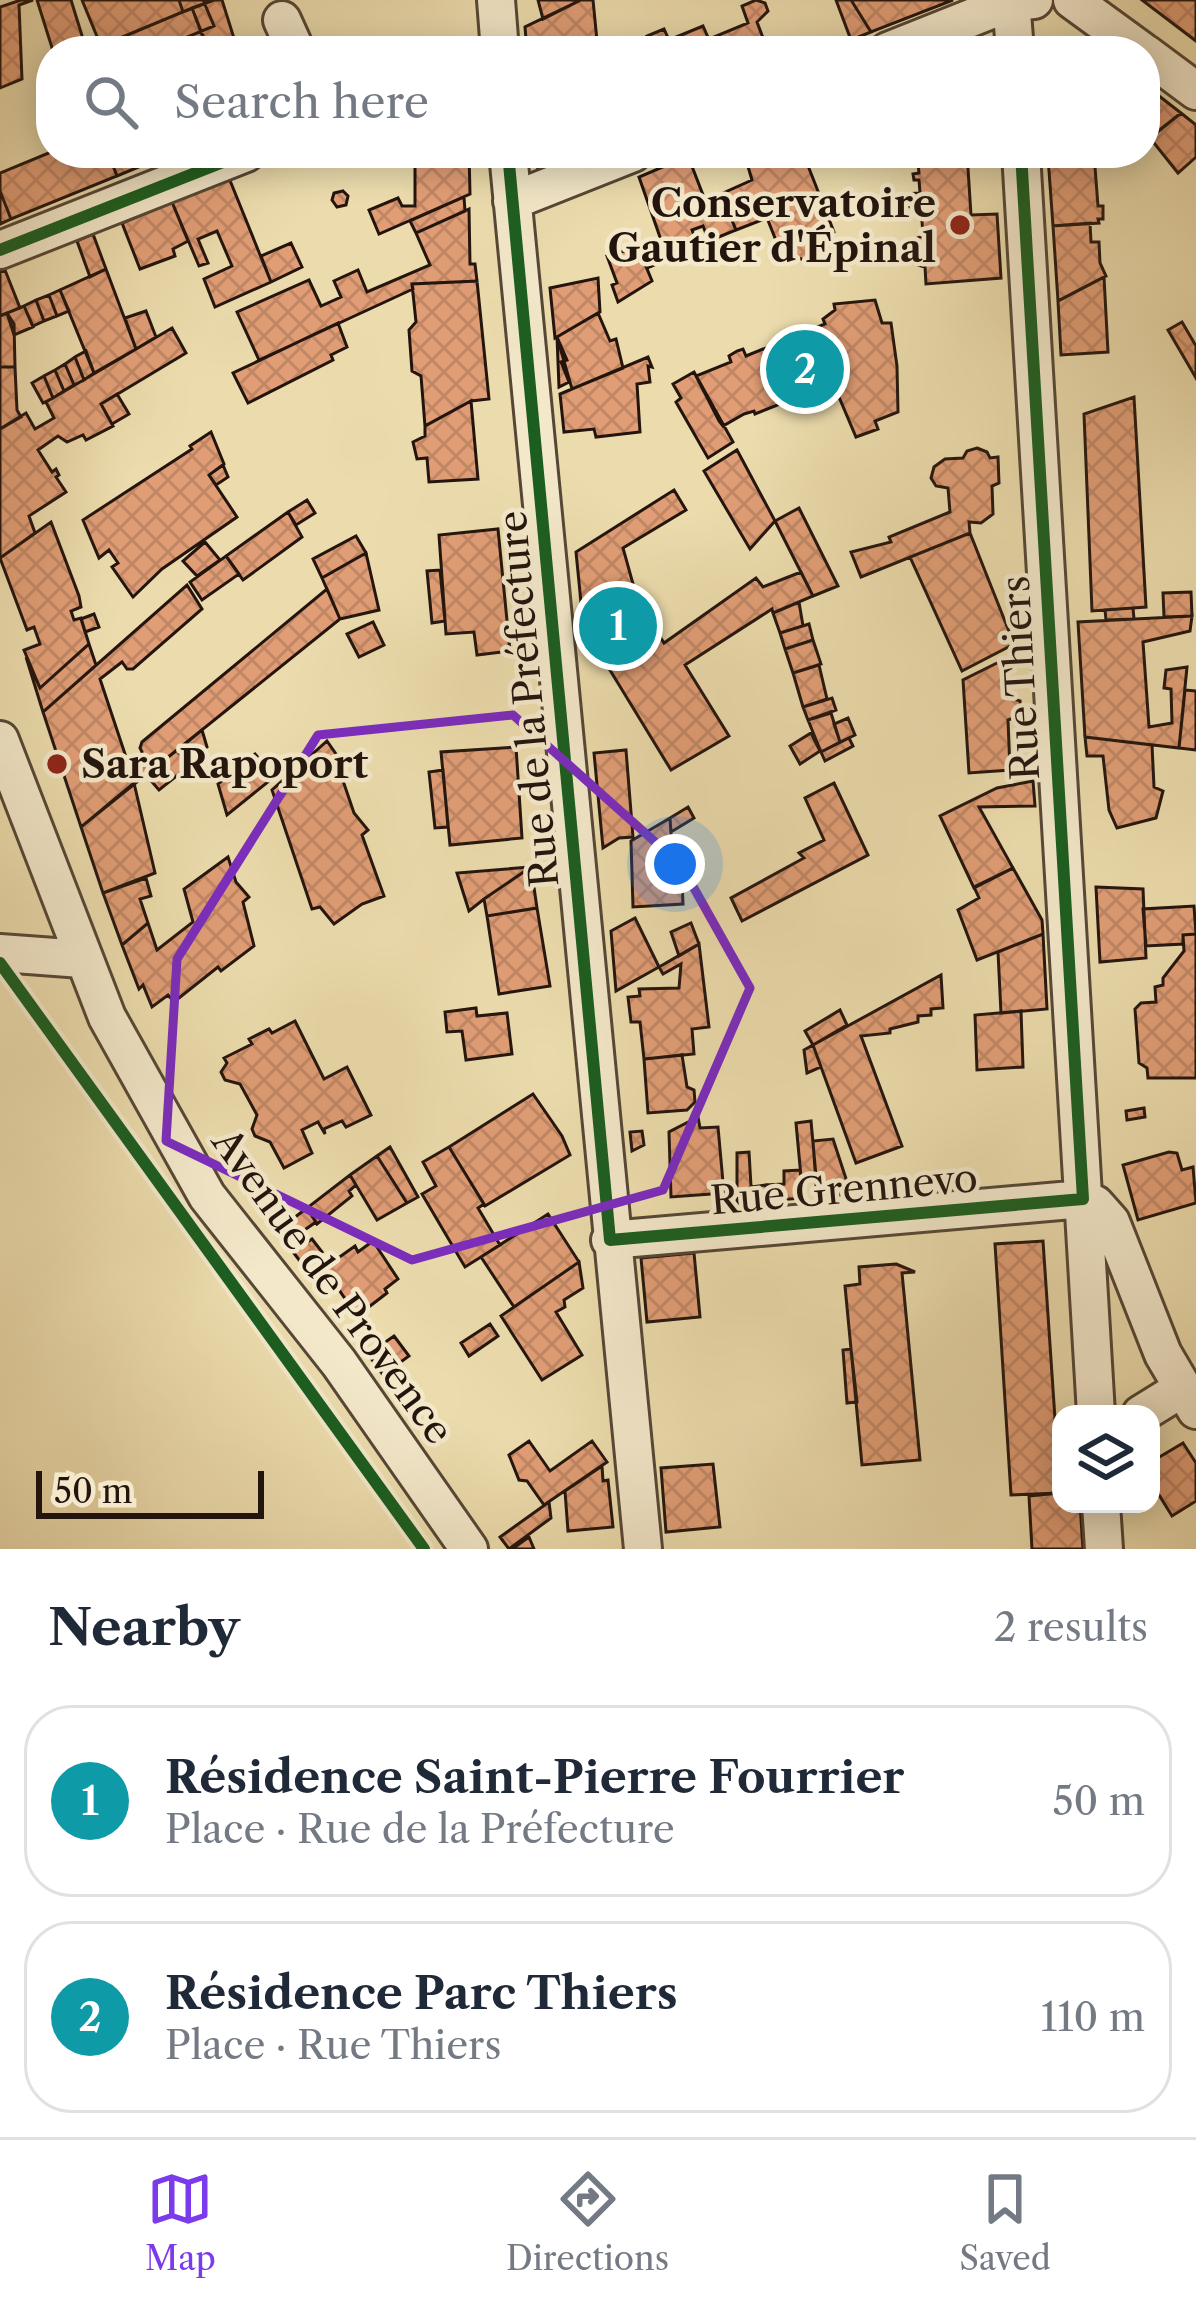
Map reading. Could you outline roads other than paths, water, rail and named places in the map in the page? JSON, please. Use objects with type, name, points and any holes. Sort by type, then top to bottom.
[{"type":"street","points":[[496,0],[499,36]]},
{"type":"street","points":[[1072,0],[1121,36]]},
{"type":"street","points":[[927,36],[1018,1],[1016,36]]},
{"type":"street","points":[[1160,65],[1196,91]]},
{"type":"street","points":[[0,250],[208,168]]},
{"type":"street","name":"Rue de la Préfecture","points":[[509,168],[643,1549]]},
{"type":"street","points":[[512,201],[595,168]]},
{"type":"street","name":"Rue Thiers","points":[[1022,168],[1095,1405]]},
{"type":"street","name":"Avenue de Provence","points":[[0,740],[107,1018],[207,1196],[339,1363],[469,1549]]},
{"type":"street","points":[[0,953],[82,959]]},
{"type":"street","points":[[1083,1198],[1111,1222],[1163,1354],[1190,1399],[1160,1408]]},
{"type":"street","name":"Rue Grennevo","points":[[610,1240],[1083,1198]]},
{"type":"street","points":[[1102,1513],[1104,1549]]},
{"type":"place","name":"Conservatoire Gautier d'Épinal","points":[[960,225]]},
{"type":"place","name":"Résidence Parc Thiers","points":[[805,369]]},
{"type":"place","name":"Résidence Saint-Pierre Fourrier","points":[[618,626]]},
{"type":"place","name":"Sara Rapoport","points":[[57,764]]}]
